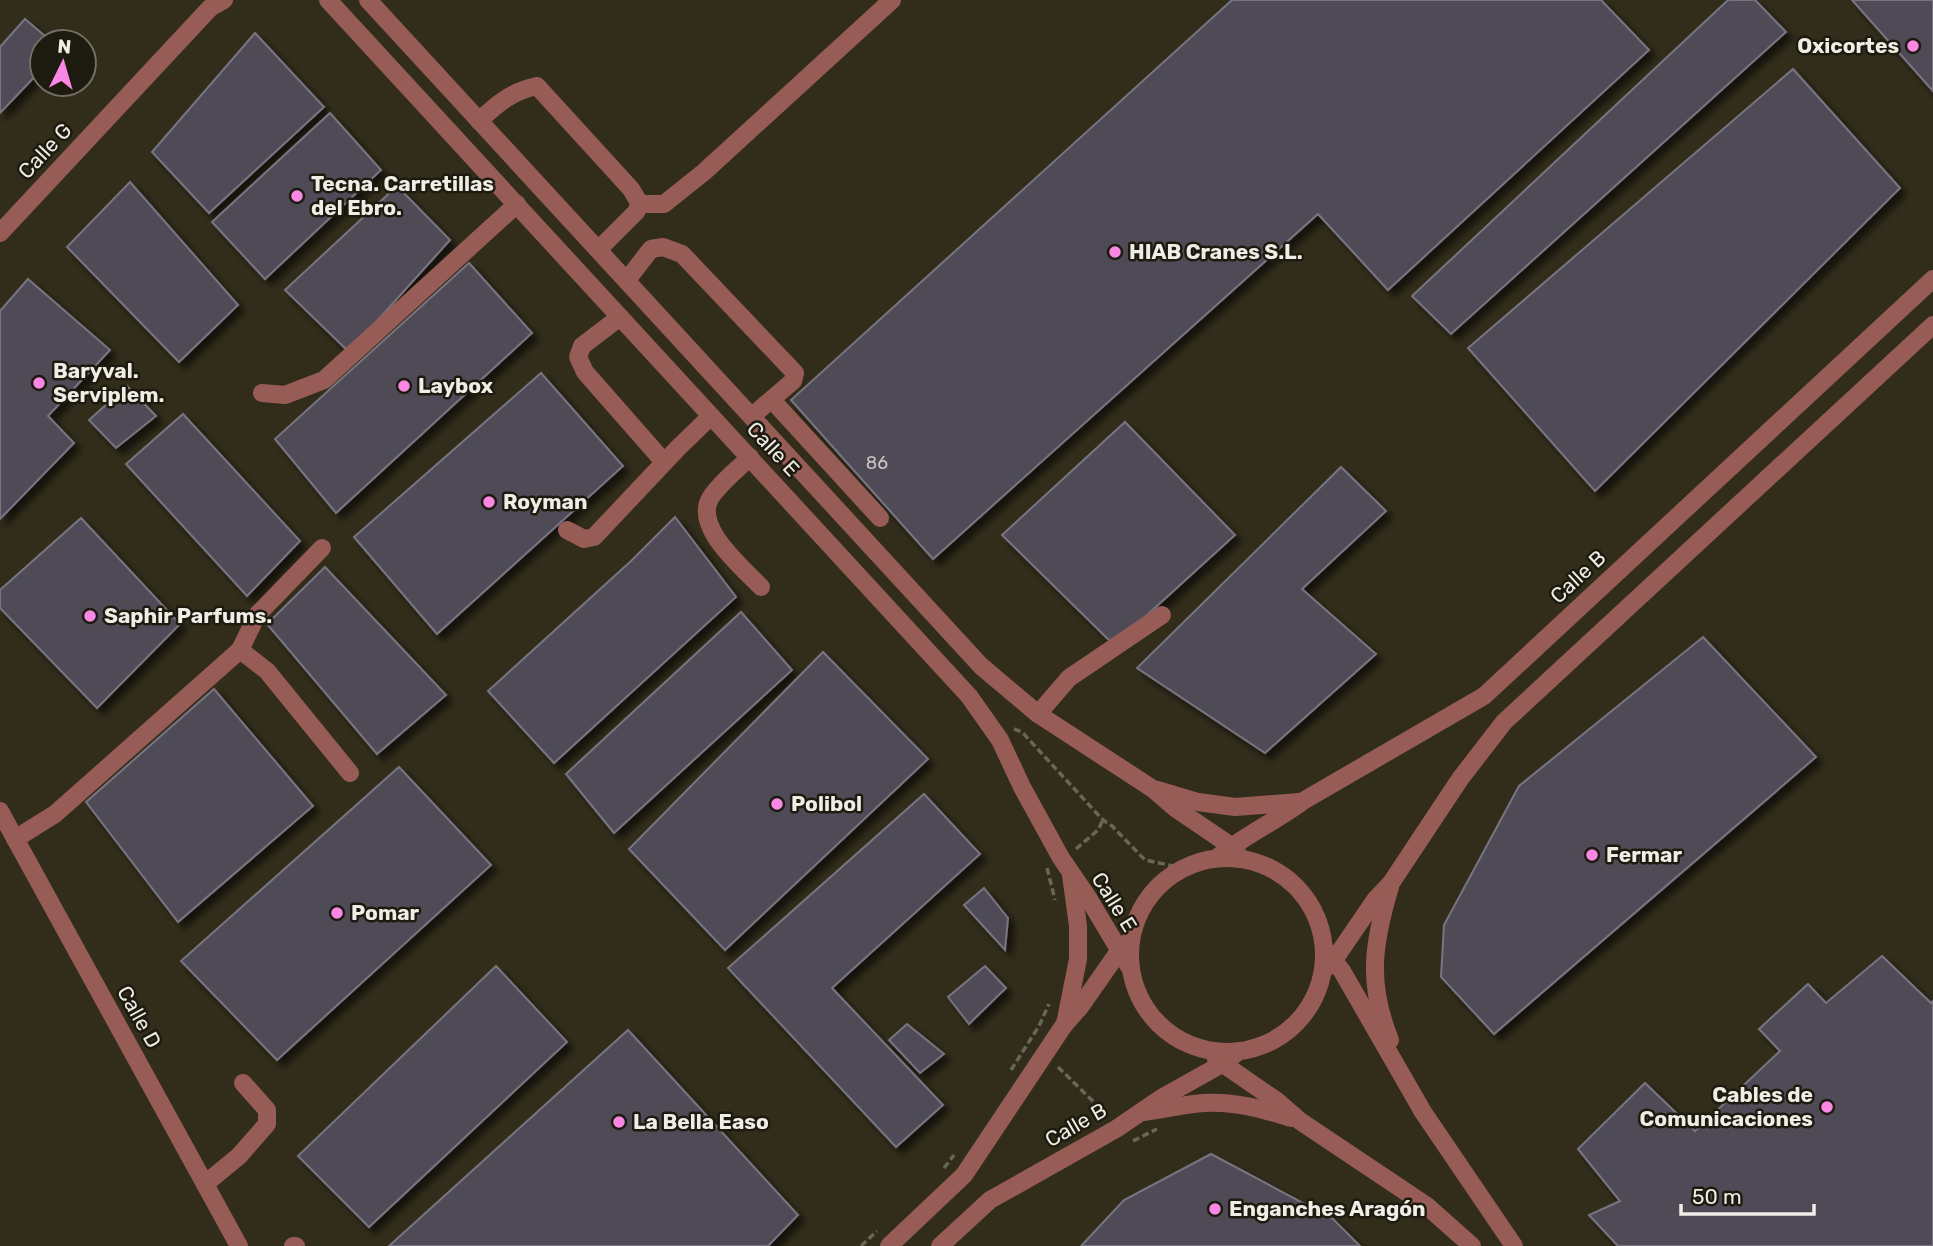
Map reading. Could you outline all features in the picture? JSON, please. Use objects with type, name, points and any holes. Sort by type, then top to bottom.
[{"type":"street","name":"Calle E","points":[[328,0],[978,707],[1000,740],[1022,787],[1071,875],[1087,896],[1130,968]]},
{"type":"street","name":"Calle E","points":[[368,0],[981,666],[1038,714],[1153,789],[1236,852]]},
{"type":"street","points":[[640,204],[664,204],[704,172],[892,0]]},
{"type":"street","name":"Calle G","points":[[0,233],[216,3]]},
{"type":"street","points":[[480,121],[497,103],[520,90],[537,86],[631,189],[640,204]]},
{"type":"street","points":[[262,393],[285,395],[324,380],[517,204]]},
{"type":"street","points":[[599,249],[636,212],[640,204]]},
{"type":"street","points":[[627,279],[651,249],[663,247],[682,254],[795,373],[793,381],[752,416]]},
{"type":"street","name":"Calle B","points":[[1236,852],[1303,801],[1484,696],[1933,279]]},
{"type":"street","points":[[620,317],[582,346],[578,357],[585,372],[664,462]]},
{"type":"street","points":[[1206,1050],[1239,1051],[1269,1042],[1295,1025],[1313,1000],[1327,960],[1391,883],[1460,779],[1504,722],[1933,325]]},
{"type":"street","points":[[772,400],[885,516],[860,534]]},
{"type":"street","points":[[567,530],[584,539],[594,537],[711,416]]},
{"type":"street","points":[[750,457],[709,499],[706,516],[714,536],[761,587]]},
{"type":"street","points":[[15,839],[55,814],[240,650],[257,615],[322,548]]},
{"type":"street","points":[[1038,714],[1069,678],[1161,615]]},
{"type":"street","points":[[240,650],[267,671],[350,773]]},
{"type":"street","name":"Calle E","points":[[1153,789],[1198,802],[1235,807],[1303,801]]},
{"type":"street","name":"Calle D","points":[[0,811],[239,1246]]},
{"type":"street","points":[[1472,1246],[1427,1206],[1300,1121],[1206,1050],[1174,1037],[1149,1014],[1137,992],[1130,968],[1131,936],[1149,896],[1170,876],[1199,861],[1236,852],[1273,869],[1299,889],[1317,918],[1327,960],[1393,1057],[1423,1112],[1514,1246]]},
{"type":"street","points":[[1064,1026],[1077,959],[1078,926],[1071,875]]},
{"type":"street","points":[[1391,883],[1376,939],[1374,973],[1378,1007],[1393,1057]]},
{"type":"street","points":[[889,1246],[964,1175],[1117,950],[1131,936]]},
{"type":"street","name":"Calle B","points":[[940,1246],[990,1200],[1143,1112],[1239,1051]]},
{"type":"street","points":[[205,1184],[239,1156],[267,1124],[267,1110],[243,1083]]},
{"type":"street","points":[[1143,1112],[1222,1103],[1256,1107],[1300,1121]]},
{"type":"path","points":[[1022,732],[1103,820],[1145,860],[1183,868]]},
{"type":"path","points":[[1070,852],[1098,830],[1103,820]]},
{"type":"path","points":[[1051,864],[1046,874],[1057,906]]},
{"type":"path","points":[[1007,1076],[1044,1017],[1052,995]]},
{"type":"path","points":[[1051,1062],[1111,1120]]},
{"type":"path","points":[[1125,1145],[1164,1126]]},
{"type":"path","points":[[943,1169],[961,1146]]},
{"type":"path","points":[[861,1246],[879,1229]]},
{"type":"shaded area","points":[[0,0],[1933,0],[1933,1246],[0,1246]]},
{"type":"building","name":"HIAB Cranes S.L.","points":[[1232,0],[1601,0],[1649,50],[1388,290],[1318,214],[933,559],[791,400]]},
{"type":"building","points":[[1728,0],[1755,0],[1786,32],[1451,334],[1412,296]]},
{"type":"building","name":"Oxicortes","points":[[1852,0],[1933,0],[1933,91]]},
{"type":"building","points":[[25,19],[36,28],[28,28],[28,84],[0,113],[0,47]]},
{"type":"building","points":[[255,33],[324,107],[209,213],[152,152]]},
{"type":"building","points":[[1793,69],[1900,188],[1595,491],[1468,348]]},
{"type":"building","name":"Tecna. Carretillas del Ebro.","points":[[330,113],[381,170],[265,279],[212,222]]},
{"type":"building","points":[[130,182],[238,305],[179,362],[67,247]]},
{"type":"building","points":[[397,186],[450,240],[349,352],[285,290]]},
{"type":"building","name":"Laybox","points":[[469,263],[532,333],[336,513],[275,439]]},
{"type":"building","name":"Baryval. Serviplem.","points":[[28,279],[110,350],[48,416],[74,443],[0,519],[0,311]]},
{"type":"building","name":"Royman","points":[[541,373],[623,466],[437,634],[354,537]]},
{"type":"building","points":[[127,386],[156,416],[116,448],[89,420]]},
{"type":"building","points":[[183,414],[300,541],[247,596],[126,464]]},
{"type":"building","points":[[1125,422],[1235,535],[1114,645],[1002,535]]},
{"type":"building","points":[[1341,467],[1386,511],[1302,589],[1376,654],[1265,753],[1137,668]]},
{"type":"building","points":[[675,517],[736,597],[554,763],[488,691],[631,561]]},
{"type":"building","name":"Saphir Parfums.","points":[[81,518],[180,624],[97,708],[0,608],[0,590]]},
{"type":"building","points":[[325,567],[446,695],[377,754],[267,624]]},
{"type":"building","points":[[741,612],[792,670],[614,833],[566,774]]},
{"type":"building","name":"Fermar","points":[[1703,637],[1816,757],[1494,1034],[1441,977],[1444,925],[1519,786]]},
{"type":"building","name":"Polibol","points":[[823,652],[928,759],[725,950],[629,849]]},
{"type":"building","points":[[214,689],[313,806],[178,922],[86,802]]},
{"type":"building","name":"Pomar","points":[[399,767],[491,865],[277,1060],[181,961]]},
{"type":"building","name":"Polibol","points":[[924,794],[980,854],[832,988],[943,1105],[896,1147],[728,968]]},
{"type":"building","points":[[984,888],[1008,918],[1005,950],[964,905]]},
{"type":"building","name":"Cables de Comunicaciones","points":[[1882,956],[1931,1003],[1933,1001],[1933,1246],[1618,1246],[1589,1215],[1620,1201],[1578,1149],[1645,1083],[1695,1131],[1780,1051],[1759,1029],[1808,984],[1826,1003]]},
{"type":"building","points":[[496,966],[567,1042],[369,1227],[298,1156]]},
{"type":"building","points":[[985,966],[1006,988],[969,1024],[948,997]]},
{"type":"building","points":[[907,1024],[944,1054],[920,1073],[889,1040]]},
{"type":"building","name":"La Bella Easo","points":[[628,1030],[798,1215],[768,1246],[389,1246]]},
{"type":"building","name":"Enganches Aragón","points":[[1211,1154],[1333,1219],[1360,1246],[1081,1246],[1124,1200]]},
{"type":"place","name":"Oxicortes","points":[[1913,46]]},
{"type":"place","name":"Tecna. Carretillas del Ebro.","points":[[297,196]]},
{"type":"place","name":"HIAB Cranes S.L.","points":[[1115,252]]},
{"type":"place","name":"Baryval. Serviplem.","points":[[39,383]]},
{"type":"place","name":"Laybox","points":[[404,386]]},
{"type":"place","name":"Royman","points":[[489,502]]},
{"type":"place","name":"Saphir Parfums.","points":[[90,616]]},
{"type":"place","name":"Polibol","points":[[777,804]]},
{"type":"place","name":"Fermar","points":[[1592,855]]},
{"type":"place","name":"Pomar","points":[[337,913]]},
{"type":"place","name":"Cables de Comunicaciones","points":[[1827,1107]]},
{"type":"place","name":"La Bella Easo","points":[[619,1122]]},
{"type":"place","name":"Enganches Aragón","points":[[1215,1209]]}]
